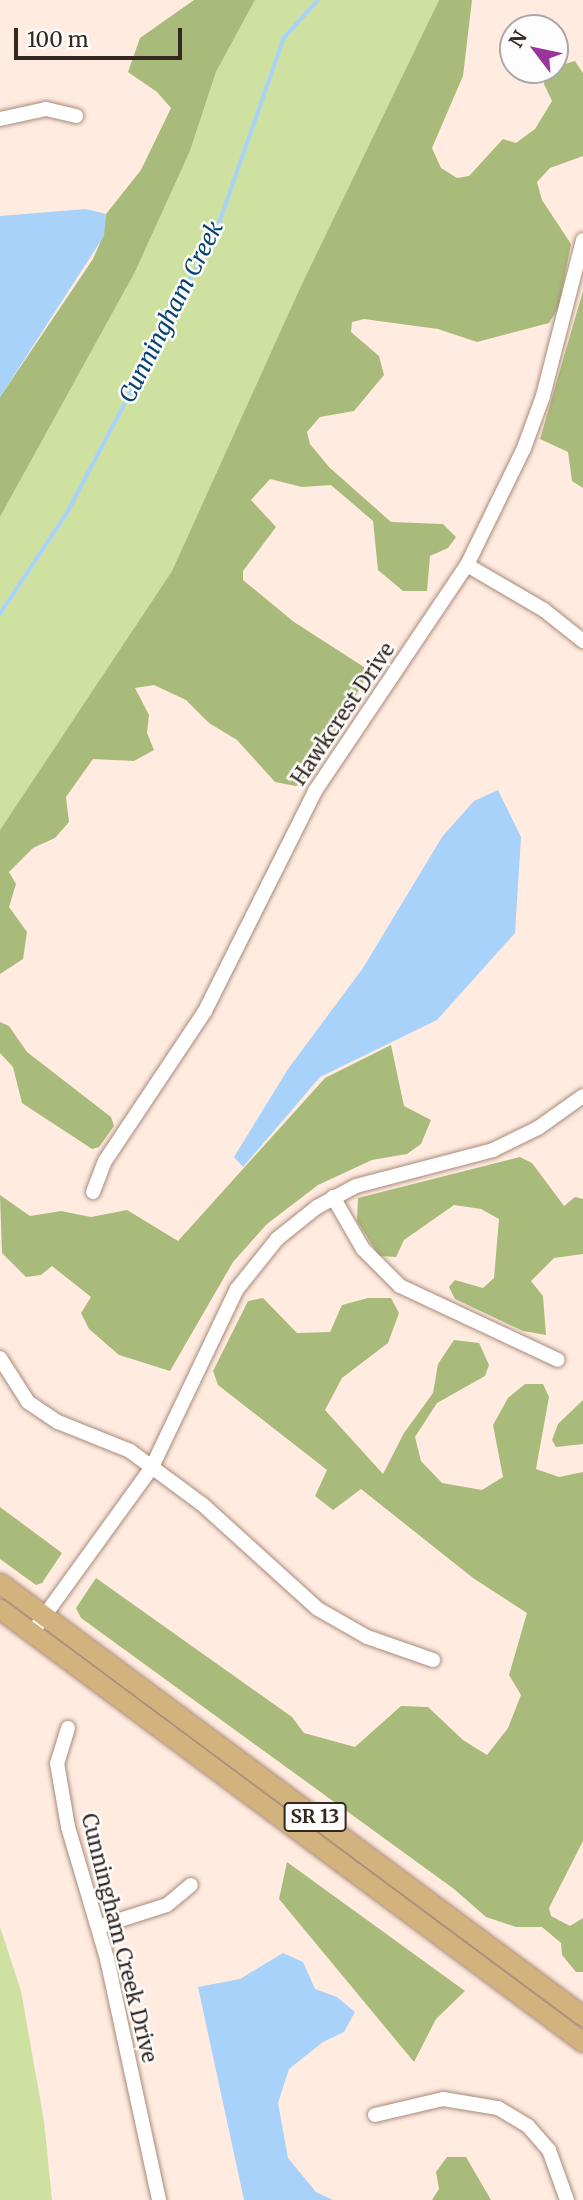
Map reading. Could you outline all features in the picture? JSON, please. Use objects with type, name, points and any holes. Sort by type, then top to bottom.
[{"type":"main road","name":"SR 13","points":[[0,1583],[583,2016]]},
{"type":"main road","name":"SR 13","points":[[0,1609],[583,2042]]},
{"type":"main road","points":[[509,1988],[523,1972]]},
{"type":"street","points":[[0,118],[46,109],[76,116]]},
{"type":"street","name":"Hawkcrest Drive","points":[[93,1192],[105,1161],[205,1011],[315,791],[467,565],[505,490],[543,396],[583,240]]},
{"type":"street","points":[[467,565],[544,610],[583,641]]},
{"type":"street","points":[[32,1633],[152,1467],[237,1289],[277,1239],[333,1197],[397,1172],[493,1150],[538,1128],[583,1096]]},
{"type":"street","points":[[333,1197],[363,1250],[400,1286],[558,1360]]},
{"type":"street","points":[[0,1358],[17,1389],[42,1412],[110,1440],[152,1467],[202,1504],[318,1609],[367,1637],[433,1660]]},
{"type":"street","name":"Cunningham Creek Drive","points":[[68,1728],[57,1763],[75,1858],[98,1927],[159,2200]]},
{"type":"street","points":[[98,1927],[167,1905],[191,1885]]},
{"type":"street","points":[[375,2115],[443,2099],[498,2108],[528,2126],[549,2150],[567,2200]]},
{"type":"green space","points":[[194,0],[255,0],[216,72],[190,151],[135,272],[0,517],[0,397],[93,259],[103,236],[106,214],[141,170],[171,108],[157,92],[128,72],[140,38]]},
{"type":"green space","points":[[255,0],[439,0],[300,288],[172,571],[0,830],[0,517],[135,272],[190,151],[216,72]]},
{"type":"green space","points":[[439,0],[472,0],[463,76],[432,148],[441,168],[457,178],[469,176],[503,139],[516,143],[535,129],[552,101],[544,84],[569,84],[569,63],[575,61],[583,73],[583,156],[550,168],[537,182],[542,200],[571,244],[559,307],[549,323],[477,342],[438,329],[364,319],[352,322],[351,332],[379,356],[384,375],[354,411],[320,417],[307,432],[310,444],[329,467],[391,522],[443,524],[456,537],[448,548],[430,556],[427,591],[403,591],[378,570],[373,521],[331,485],[302,487],[270,479],[251,500],[276,527],[243,571],[243,580],[294,622],[364,667],[365,679],[316,767],[296,786],[275,782],[237,740],[209,723],[186,700],[154,685],[135,688],[149,715],[147,733],[154,750],[134,761],[93,759],[66,797],[69,822],[55,838],[33,848],[9,872],[16,884],[9,907],[27,932],[23,959],[0,974],[0,830],[172,571],[300,288]]},
{"type":"green space","points":[[583,291],[583,488],[572,481],[568,452],[540,439]]},
{"type":"green space","points":[[0,1022],[9,1026],[27,1052],[111,1117],[114,1126],[99,1147],[92,1149],[22,1103],[13,1067],[0,1053]]},
{"type":"green space","points":[[391,1045],[404,1106],[431,1120],[421,1144],[407,1154],[372,1160],[318,1185],[267,1224],[233,1262],[170,1371],[119,1355],[89,1329],[81,1313],[91,1297],[52,1266],[41,1275],[26,1277],[2,1253],[0,1195],[30,1216],[61,1211],[91,1217],[127,1210],[178,1241],[325,1078]]},
{"type":"green space","points":[[520,1157],[532,1163],[564,1206],[575,1197],[583,1199],[583,1254],[554,1258],[531,1281],[543,1296],[546,1335],[523,1331],[455,1299],[449,1287],[455,1280],[483,1288],[494,1278],[499,1219],[481,1209],[454,1205],[404,1240],[396,1257],[379,1256],[357,1221],[358,1198]]},
{"type":"green space","points":[[263,1298],[297,1333],[330,1332],[342,1305],[368,1298],[391,1298],[399,1313],[388,1343],[342,1378],[325,1410],[383,1474],[404,1433],[433,1393],[438,1364],[454,1340],[479,1343],[489,1365],[485,1376],[437,1403],[415,1437],[421,1461],[442,1483],[482,1490],[503,1477],[493,1425],[508,1398],[525,1384],[543,1384],[549,1397],[536,1469],[559,1477],[583,1472],[583,1841],[549,1908],[551,1916],[570,1926],[583,1918],[583,1972],[576,1972],[562,1955],[561,1943],[542,1927],[516,1927],[486,1917],[454,1889],[81,1618],[76,1608],[96,1578],[292,1717],[304,1733],[355,1747],[401,1706],[428,1707],[463,1740],[487,1755],[508,1728],[521,1695],[509,1675],[527,1613],[473,1578],[361,1489],[333,1510],[315,1496],[327,1470],[218,1385],[213,1371],[248,1301]]},
{"type":"green space","points":[[583,1400],[583,1444],[556,1447],[552,1440],[558,1424]]},
{"type":"green space","points":[[0,1507],[62,1553],[42,1583],[36,1585],[0,1559]]},
{"type":"green space","points":[[287,1862],[465,1991],[436,2019],[414,2062],[279,1899]]},
{"type":"green space","points":[[0,1927],[21,1991],[44,2121],[52,2200],[0,2200]]},
{"type":"green space","points":[[447,2157],[466,2157],[491,2200],[432,2200],[439,2189],[436,2172]]},
{"type":"water","points":[[86,209],[106,214],[104,236],[0,397],[0,216]]},
{"type":"water","points":[[498,790],[521,837],[515,933],[437,1020],[320,1077],[243,1167],[234,1157],[288,1069],[363,968],[442,837],[474,801]]},
{"type":"water","points":[[283,1953],[303,1962],[315,1989],[337,1997],[355,2012],[344,2032],[323,2042],[289,2069],[278,2103],[288,2158],[316,2192],[333,2200],[244,2200],[198,1987],[240,1979]]},
{"type":"waterway","name":"Cunningham Creek","points":[[0,614],[67,513],[218,226],[284,38],[318,0]]}]
